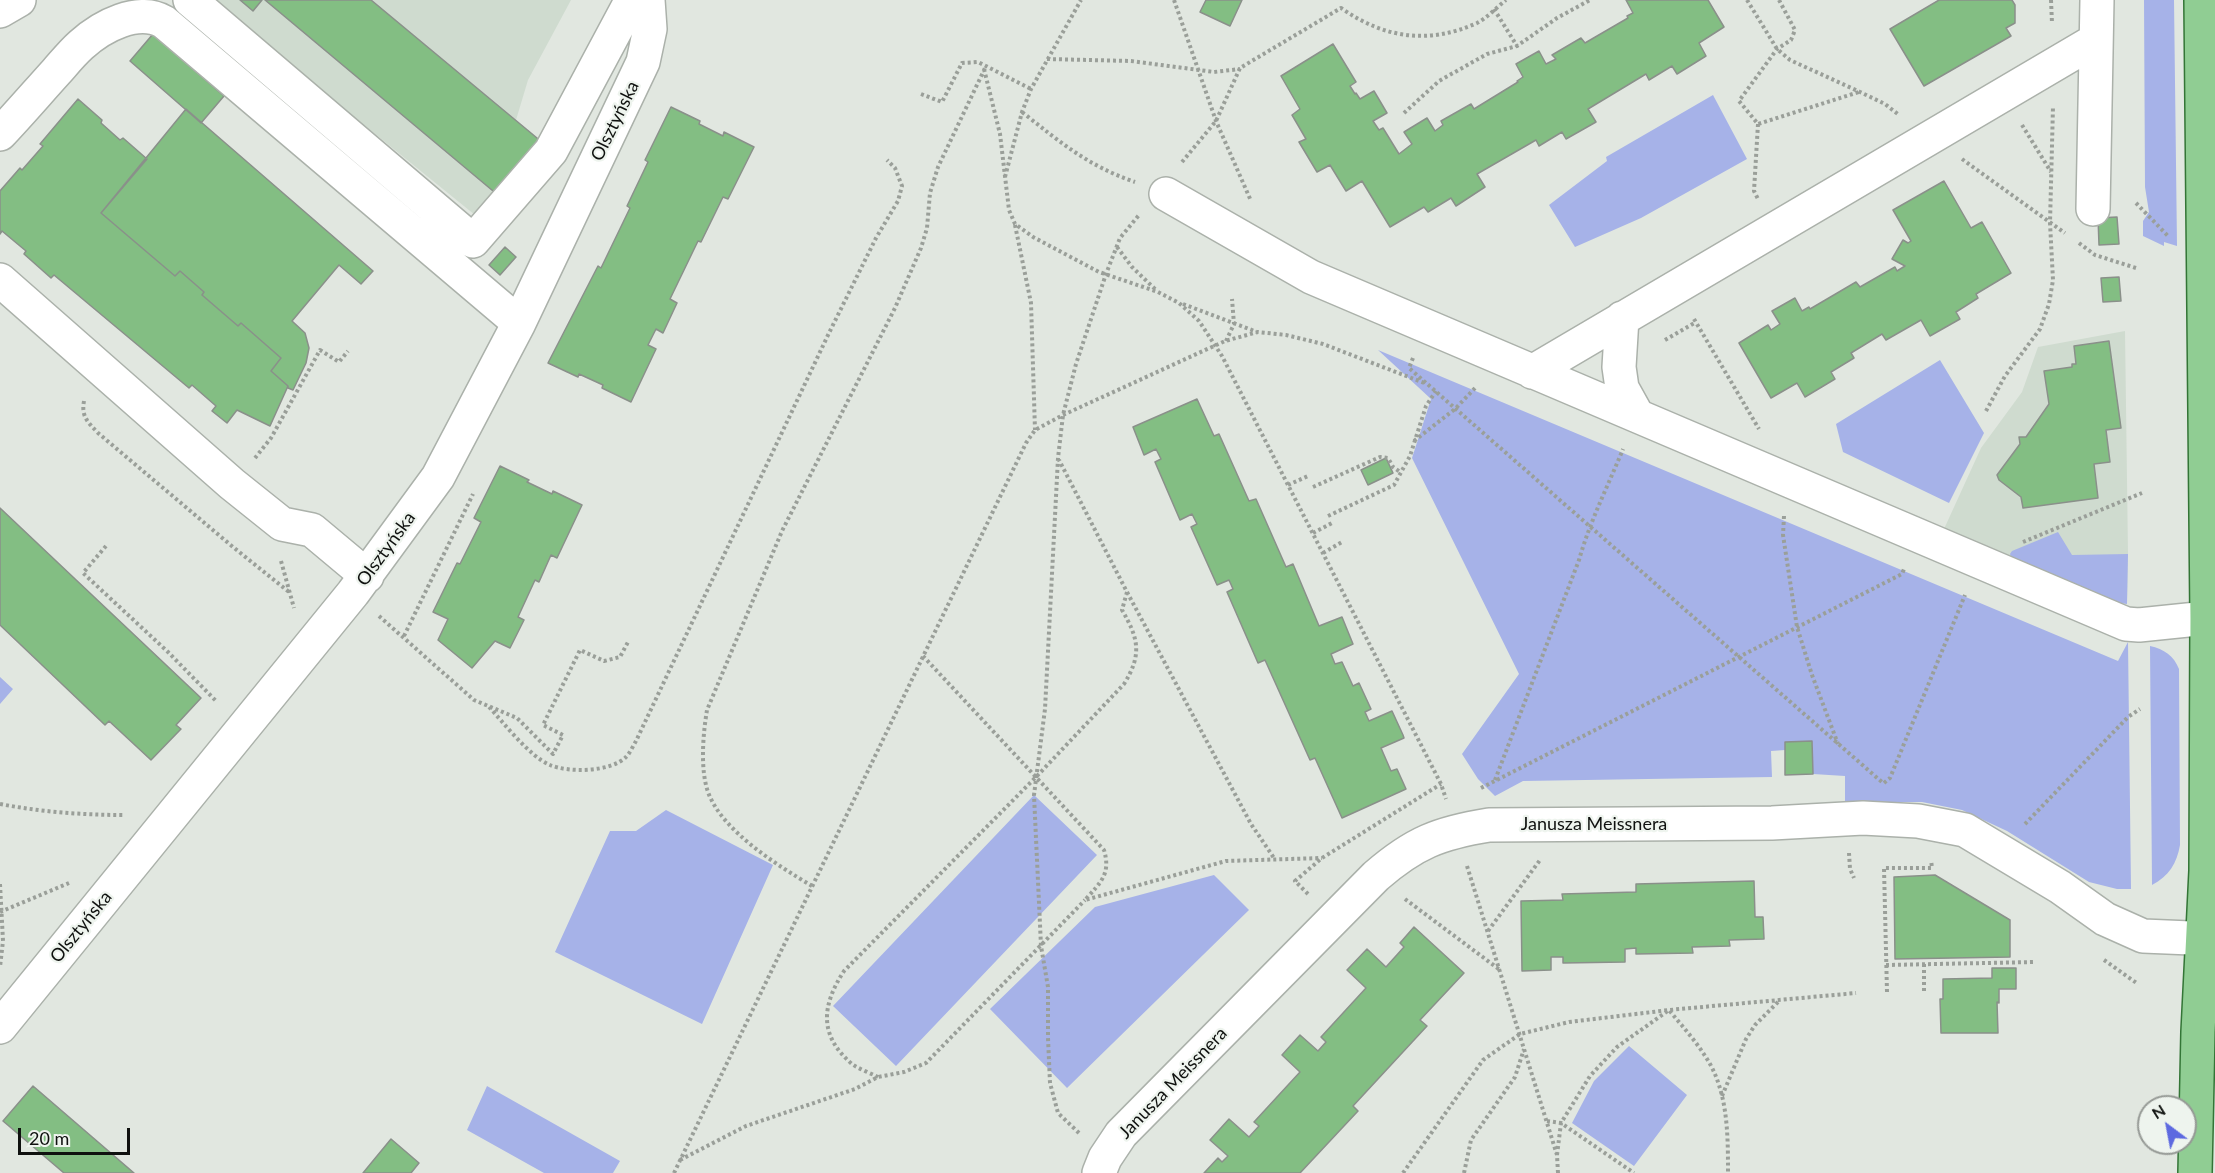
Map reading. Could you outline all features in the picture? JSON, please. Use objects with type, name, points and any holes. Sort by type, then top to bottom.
[{"type":"main road","points":[[2195,1173],[2197,1061],[2209,939],[2206,871],[2201,0]]},
{"type":"street","points":[[0,11],[19,0]]},
{"type":"street","points":[[190,0],[473,241],[551,152],[629,5],[635,0]]},
{"type":"street","name":"Olsztyńska","points":[[0,1027],[367,576],[438,477],[519,323],[643,62],[650,29],[648,0]]},
{"type":"street","points":[[2093,209],[2097,0]]},
{"type":"street","points":[[0,134],[81,44],[128,18],[138,15],[155,17],[164,22],[519,323]]},
{"type":"street","points":[[1532,372],[2096,40]]},
{"type":"street","points":[[1153,188],[1311,277],[2126,624],[2139,625],[2206,618]]},
{"type":"street","points":[[0,280],[232,484],[282,524],[312,530],[367,576]]},
{"type":"street","points":[[1622,318],[1619,367],[1622,388],[1637,415]]},
{"type":"street","name":"Janusza Meissnera","points":[[1099,1173],[1105,1158],[1121,1134],[1376,876],[1399,856],[1434,838],[1456,830],[1489,825],[1772,823],[1863,818],[1918,821],[1965,830],[2060,887],[2105,920],[2143,936],[2209,939]]},
{"type":"path","points":[[1005,180],[1022,112],[1031,89],[1081,0]]},
{"type":"path","points":[[1176,0],[1216,121],[1240,68]]},
{"type":"path","points":[[1047,59],[1131,61],[1214,72],[1240,68],[1341,8],[1354,17],[1378,27],[1415,37],[1436,35],[1478,22],[1506,0]]},
{"type":"path","points":[[1404,113],[1439,81],[1487,54],[1517,46],[1557,18],[1590,0]]},
{"type":"path","points":[[1747,0],[1776,49],[1790,60],[1885,104],[2068,236]]},
{"type":"path","points":[[1776,228],[1754,191],[1758,124],[1739,101],[1776,49],[1791,39],[1795,30],[1779,0]]},
{"type":"path","points":[[1986,411],[2005,376],[2040,329],[2049,304],[2053,280],[2050,223],[2054,65],[2051,0]]},
{"type":"path","points":[[1494,9],[1517,46]]},
{"type":"path","points":[[921,94],[942,102],[962,63],[978,62],[985,68],[1031,89]]},
{"type":"path","points":[[985,68],[1000,134],[1009,210],[1015,224],[1031,303],[1035,430]]},
{"type":"path","points":[[812,886],[780,867],[720,815],[707,790],[702,741],[707,710],[782,531],[896,308],[924,238],[930,194],[938,167],[985,68]]},
{"type":"path","points":[[1758,124],[1860,92]]},
{"type":"path","points":[[2004,95],[2051,173]]},
{"type":"path","points":[[1022,112],[1071,151],[1110,174],[1153,188]]},
{"type":"path","points":[[489,707],[527,748],[550,765],[576,770],[611,767],[626,757],[641,731],[829,333],[876,238],[898,201],[902,186],[895,168],[888,160]]},
{"type":"path","points":[[2136,203],[2172,240]]},
{"type":"path","points":[[1015,224],[1033,237],[1106,274],[1158,292],[1179,303],[1257,332],[1286,335],[1323,344],[1427,384]]},
{"type":"path","points":[[1058,1113],[1050,1083],[1048,987],[1041,946],[1034,795],[1045,709],[1058,458],[1063,415],[1076,364],[1120,238]]},
{"type":"path","points":[[2078,242],[2096,255],[2136,268]]},
{"type":"path","points":[[1116,246],[1132,267],[1158,292]]},
{"type":"path","points":[[1675,288],[1761,432]]},
{"type":"path","points":[[1225,341],[1234,324],[1232,299]]},
{"type":"path","points":[[1179,303],[1199,321],[1216,346],[1441,784]]},
{"type":"path","points":[[1665,340],[1696,322]]},
{"type":"path","points":[[674,1173],[1026,443],[1035,430],[1225,341],[1257,332]]},
{"type":"path","points":[[232,484],[271,438],[320,350],[339,362],[348,351]]},
{"type":"path","points":[[1414,442],[1455,409],[1477,386],[1494,356]]},
{"type":"path","points":[[1409,368],[1839,747],[1883,783],[1890,778],[1979,561],[2142,493]]},
{"type":"path","points":[[117,383],[103,400],[93,394],[84,399],[82,410],[84,418],[98,433],[233,548],[289,592]]},
{"type":"path","points":[[1328,516],[1394,485],[1410,456],[1426,406],[1436,392]]},
{"type":"path","points":[[1494,781],[1579,560],[1589,525],[1604,496],[1637,415]]},
{"type":"path","points":[[1313,487],[1380,457],[1389,458],[1393,467],[1400,472]]},
{"type":"path","points":[[1058,458],[1251,824],[1274,858]]},
{"type":"path","points":[[1288,485],[1308,476]]},
{"type":"path","points":[[1789,479],[1791,498],[1784,517],[1783,535],[1797,627],[1839,747]]},
{"type":"path","points":[[1313,533],[1332,523]]},
{"type":"path","points":[[1473,793],[1902,574],[1921,536]]},
{"type":"path","points":[[1323,553],[1342,542]]},
{"type":"path","points":[[106,546],[83,573],[210,694]]},
{"type":"path","points":[[278,550],[294,608],[299,614]]},
{"type":"path","points":[[441,560],[404,636],[474,700],[517,718],[553,754],[563,735],[543,725],[580,650],[604,661],[620,657],[628,642]]},
{"type":"path","points":[[878,1077],[853,1064],[832,1037],[828,1029],[826,1010],[832,990],[844,971],[1037,776],[1124,684],[1132,670],[1136,654],[1134,631],[1122,610],[1127,592]]},
{"type":"path","points":[[680,1161],[746,1126],[855,1089],[878,1077],[904,1072],[926,1063],[1101,882],[1108,864],[1104,850],[923,656]]},
{"type":"path","points":[[2000,850],[2127,717],[2140,709]]},
{"type":"path","points":[[0,804],[78,815],[133,816]]},
{"type":"path","points":[[1854,878],[1850,869],[1849,850],[1856,851]]},
{"type":"path","points":[[1887,992],[1884,868],[1932,868],[1931,851]]},
{"type":"path","points":[[1488,932],[1543,856],[1532,857]]},
{"type":"path","points":[[1085,900],[1226,861],[1322,858]]},
{"type":"path","points":[[1457,867],[1466,862],[1557,1155]]},
{"type":"path","points":[[1,911],[78,879]]},
{"type":"path","points":[[0,884],[3,941],[0,967]]},
{"type":"path","points":[[1400,895],[1500,970]]},
{"type":"path","points":[[2099,957],[2138,984]]},
{"type":"path","points":[[1886,964],[2035,962]]},
{"type":"path","points":[[1924,964],[1924,992]]},
{"type":"path","points":[[1403,1173],[1483,1060],[1520,1034],[1569,1022],[1669,1010],[1856,993]]},
{"type":"path","points":[[1722,1096],[1746,1039],[1755,1025],[1780,1000]]},
{"type":"path","points":[[1669,1010],[1707,1059],[1715,1075],[1726,1118],[1728,1173]]},
{"type":"path","points":[[1558,1173],[1557,1155],[1562,1123],[1590,1076],[1617,1047],[1669,1010]]},
{"type":"path","points":[[1464,1173],[1471,1140],[1515,1077],[1524,1049],[1520,1034]]},
{"type":"path","points":[[1547,1121],[1562,1123],[1634,1173]]},
{"type":"shaded area","points":[[210,0],[571,0],[528,80],[516,120],[543,143],[475,215]]},
{"type":"shaded area","points":[[2144,0],[2174,0],[2177,246],[2164,242],[2164,246],[2143,236],[2143,221],[2149,212],[2145,187]]},
{"type":"shaded area","points":[[1713,95],[1747,159],[1641,218],[1575,247],[1549,205],[1607,161],[1606,157]]},
{"type":"shaded area","points":[[2125,331],[2127,604],[2113,602],[1944,529],[1981,448],[2022,392],[2038,347]]},
{"type":"shaded area","points":[[1378,350],[2118,661],[2128,642],[2131,889],[2117,889],[2089,882],[2007,831],[1962,810],[1922,802],[1845,802],[1845,776],[1813,774],[1812,741],[1785,742],[1785,750],[1771,751],[1772,777],[1523,781],[1495,796],[1478,779],[1462,754],[1519,674],[1412,458],[1431,399]]},
{"type":"shaded area","points":[[1940,360],[1984,433],[1949,503],[1843,452],[1836,424]]},
{"type":"shaded area","points":[[2058,532],[2072,555],[2128,554],[2127,604],[2113,602],[2011,557],[2012,551]]},
{"type":"shaded area","points":[[2150,646],[2168,654],[2179,669],[2180,845],[2177,858],[2171,868],[2152,885]]},
{"type":"shaded area","points":[[0,677],[13,689],[0,704]]},
{"type":"shaded area","points":[[1034,795],[1097,855],[896,1066],[833,1006]]},
{"type":"shaded area","points":[[666,810],[773,865],[702,1024],[555,952],[610,831],[636,831]]},
{"type":"shaded area","points":[[1214,875],[1249,910],[1067,1088],[990,1009],[1095,907]]},
{"type":"shaded area","points":[[1629,1046],[1687,1095],[1634,1166],[1572,1123],[1594,1081]]},
{"type":"shaded area","points":[[487,1086],[620,1161],[613,1173],[544,1173],[467,1130]]},
{"type":"building","points":[[240,0],[262,0],[253,11]]},
{"type":"building","points":[[265,0],[371,0],[543,143],[499,196]]},
{"type":"building","points":[[1206,0],[1242,0],[1230,26],[1200,12]]},
{"type":"building","points":[[1626,0],[1708,0],[1724,27],[1699,43],[1706,56],[1677,74],[1672,66],[1649,80],[1646,74],[1588,109],[1596,122],[1566,139],[1562,132],[1539,146],[1536,140],[1477,174],[1485,187],[1456,206],[1451,198],[1428,212],[1424,207],[1390,227],[1362,181],[1346,191],[1330,165],[1317,172],[1299,142],[1306,139],[1292,115],[1300,109],[1281,76],[1333,44],[1356,82],[1350,86],[1355,94],[1360,99],[1374,91],[1387,113],[1373,121],[1379,130],[1383,128],[1399,154],[1412,144],[1404,132],[1427,118],[1435,131],[1443,125],[1441,121],[1471,104],[1474,109],[1518,82],[1523,77],[1516,64],[1539,51],[1546,64],[1556,59],[1552,55],[1581,38],[1585,43],[1628,18],[1627,16],[1633,13]]},
{"type":"building","points":[[1939,0],[2012,0],[2015,5],[2015,23],[2006,28],[2011,36],[1924,86],[1890,29]]},
{"type":"building","points":[[153,34],[224,96],[201,123],[130,61]]},
{"type":"building","points":[[78,99],[120,140],[123,138],[147,159],[101,213],[175,276],[180,271],[204,292],[202,295],[238,326],[241,323],[281,358],[271,371],[288,386],[270,426],[237,410],[227,423],[212,411],[216,406],[192,385],[189,388],[54,275],[51,278],[24,254],[26,251],[2,231],[0,234],[0,191],[43,146],[40,144]]},
{"type":"building","points":[[671,107],[700,121],[699,124],[723,136],[724,132],[754,147],[728,199],[723,197],[701,242],[698,241],[670,299],[677,303],[663,333],[656,329],[648,345],[656,349],[631,402],[602,388],[603,385],[579,374],[578,377],[548,363],[598,266],[601,268],[630,208],[627,206],[648,162],[645,160]]},
{"type":"building","points":[[186,109],[373,271],[361,284],[339,265],[292,321],[305,333],[309,348],[306,363],[293,390],[271,371],[281,358],[241,323],[238,326],[202,295],[204,292],[180,271],[175,276],[101,213]]},
{"type":"building","points":[[1944,181],[1971,228],[1982,222],[2011,273],[1976,294],[1978,298],[1956,312],[1960,319],[1930,336],[1921,320],[1886,340],[1882,334],[1851,353],[1854,358],[1831,372],[1835,379],[1805,397],[1797,383],[1771,398],[1739,343],[1768,325],[1771,330],[1780,324],[1772,311],[1795,298],[1802,311],[1809,307],[1810,309],[1856,282],[1860,287],[1895,267],[1897,271],[1905,266],[1892,259],[1903,240],[1908,243],[1911,241],[1893,210]]},
{"type":"building","points":[[2117,217],[2119,244],[2099,245],[2098,218]]},
{"type":"building","points":[[505,247],[516,257],[500,275],[489,265]]},
{"type":"building","points":[[2119,277],[2121,301],[2103,302],[2101,278]]},
{"type":"building","points":[[2109,341],[2121,428],[2106,430],[2110,462],[2094,464],[2098,498],[2023,508],[2021,497],[1999,480],[1997,475],[2020,444],[2019,437],[2026,437],[2049,404],[2044,371],[2072,367],[2072,364],[2076,364],[2074,346]]},
{"type":"building","points":[[1197,399],[1214,436],[1219,434],[1249,501],[1256,499],[1286,567],[1293,564],[1319,626],[1342,617],[1353,644],[1331,654],[1335,664],[1342,662],[1353,686],[1359,683],[1371,709],[1365,712],[1369,721],[1392,711],[1403,735],[1404,738],[1381,748],[1391,771],[1397,769],[1406,789],[1342,818],[1315,758],[1310,760],[1265,660],[1258,663],[1227,592],[1233,589],[1229,580],[1217,585],[1191,527],[1197,524],[1192,514],[1180,520],[1155,462],[1161,459],[1156,449],[1144,455],[1133,427]]},
{"type":"building","points":[[1386,458],[1393,473],[1368,485],[1361,470]]},
{"type":"building","points":[[500,466],[552,494],[553,491],[582,505],[557,558],[551,555],[539,582],[535,580],[518,617],[524,620],[510,648],[495,641],[472,668],[438,640],[448,619],[433,612],[457,563],[460,564],[481,522],[474,518]]},
{"type":"building","points":[[0,508],[201,698],[176,725],[181,729],[151,760],[109,721],[105,725],[0,625]]},
{"type":"building","points":[[1812,741],[1813,774],[1785,775],[1785,742]]},
{"type":"building","points":[[1935,875],[2010,920],[2010,957],[1895,959],[1894,877]]},
{"type":"building","points":[[1754,881],[1755,917],[1763,917],[1764,939],[1729,940],[1730,946],[1692,947],[1693,953],[1636,954],[1636,948],[1625,949],[1625,962],[1563,963],[1563,957],[1551,957],[1551,970],[1522,971],[1521,901],[1563,900],[1562,894],[1636,892],[1636,884]]},
{"type":"building","points":[[1414,927],[1464,973],[1420,1020],[1427,1026],[1353,1106],[1358,1111],[1300,1173],[1204,1173],[1218,1158],[1222,1162],[1228,1156],[1210,1140],[1229,1119],[1249,1137],[1259,1126],[1254,1122],[1300,1072],[1282,1055],[1300,1035],[1318,1051],[1326,1042],[1321,1037],[1366,988],[1347,970],[1367,949],[1386,967],[1404,947],[1400,943]]},
{"type":"building","points":[[1992,968],[2016,968],[2016,989],[1999,989],[1998,1033],[1941,1033],[1940,999],[1943,999],[1943,979],[1992,978]]},
{"type":"building","points":[[33,1086],[134,1173],[64,1173],[3,1121]]},
{"type":"building","points":[[391,1139],[419,1163],[411,1173],[363,1173]]}]
